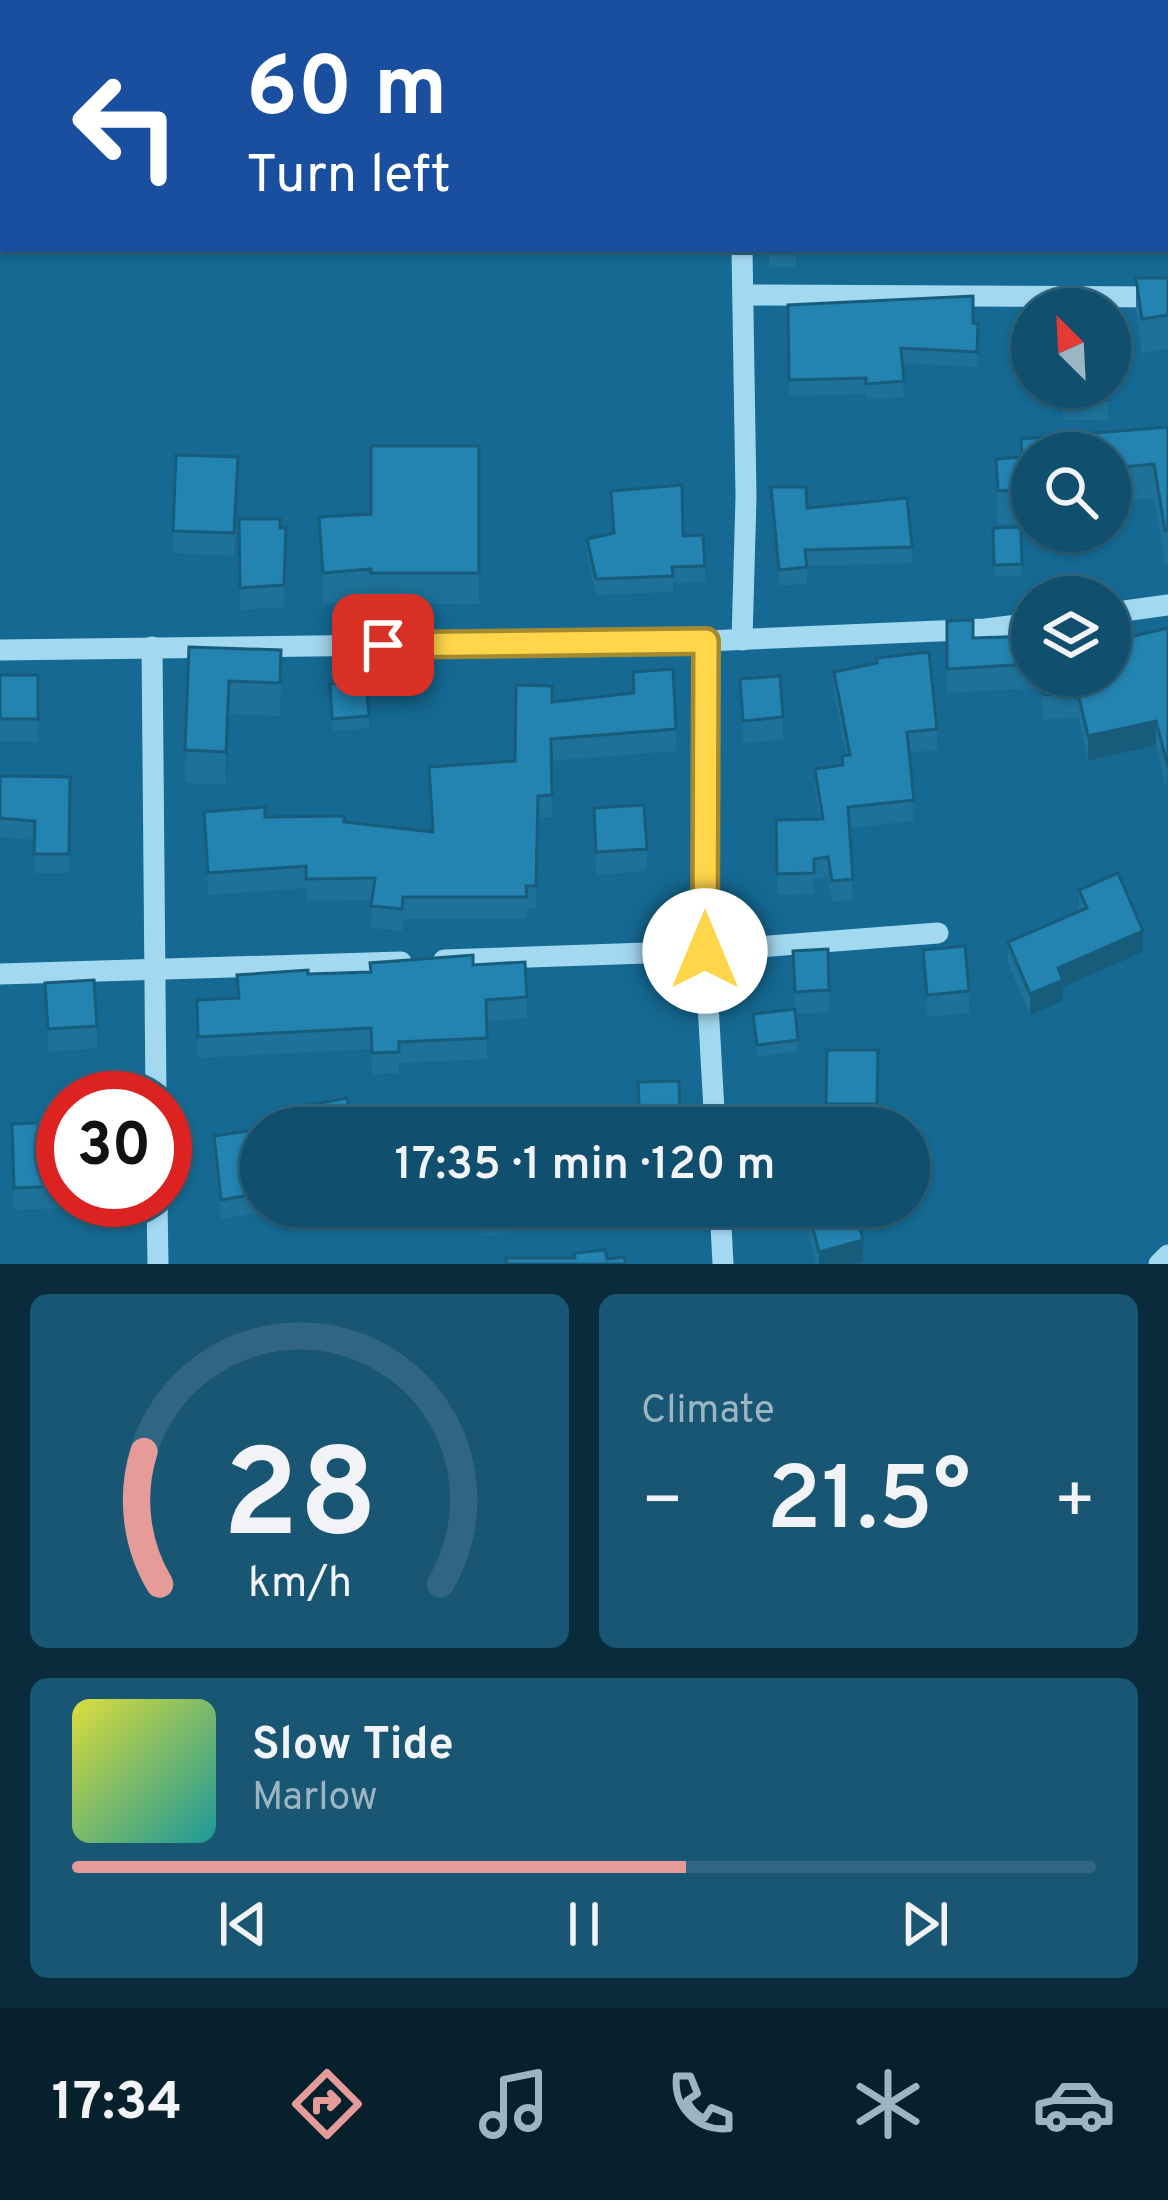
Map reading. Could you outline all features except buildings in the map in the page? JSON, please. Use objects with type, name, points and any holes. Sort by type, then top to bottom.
[{"type":"street","points":[[742,252],[746,497],[742,640]]},
{"type":"street","points":[[742,295],[1168,297]]},
{"type":"street","points":[[1131,610],[1168,605]]},
{"type":"street","points":[[0,650],[706,641],[1011,626]]},
{"type":"street","points":[[706,641],[705,951],[715,1107]]},
{"type":"street","points":[[152,647],[156,1071]]},
{"type":"street","points":[[0,974],[705,951],[938,933]]},
{"type":"street","points":[[157,1227],[158,1264]]},
{"type":"street","points":[[721,1227],[723,1264]]},
{"type":"street","points":[[1159,1264],[1168,1255]]},
{"type":"route","points":[[383,645],[706,641],[705,951]]}]
